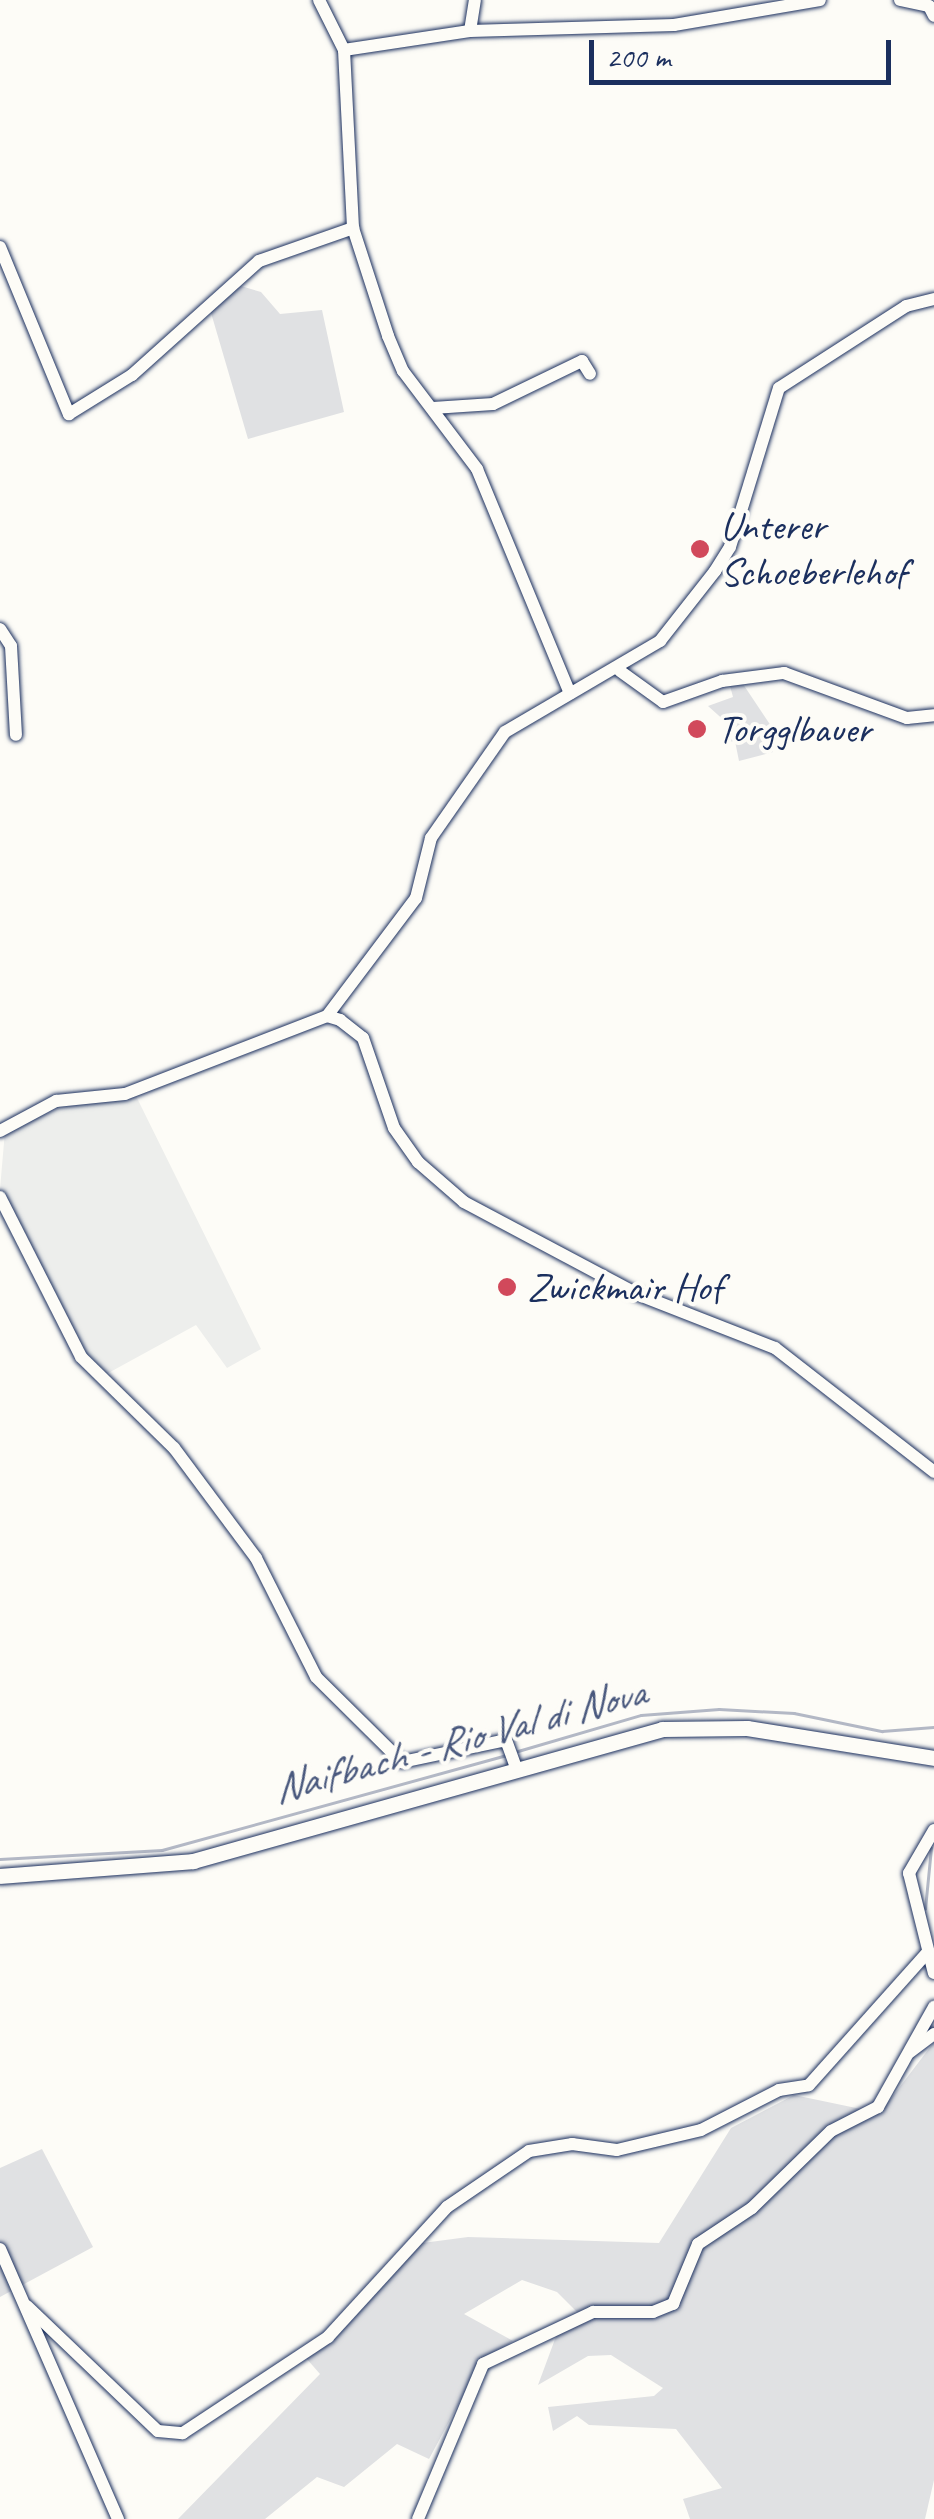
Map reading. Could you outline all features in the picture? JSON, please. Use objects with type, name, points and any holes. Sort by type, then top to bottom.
[{"type":"main road","points":[[0,1876],[193,1861],[609,1739],[706,1726],[934,1758]]},
{"type":"street","points":[[320,0],[344,50],[353,228],[403,371],[477,468],[570,694]]},
{"type":"street","points":[[470,31],[475,0]]},
{"type":"street","points":[[344,50],[470,31],[674,25],[820,0]]},
{"type":"street","points":[[900,0],[930,6],[934,16]]},
{"type":"street","points":[[0,246],[69,414],[132,375],[259,262],[353,228]]},
{"type":"street","points":[[0,1131],[56,1101],[124,1094],[326,1016],[416,898],[432,838],[505,732],[570,694],[620,671],[670,630],[730,546],[778,388],[906,306],[934,298]]},
{"type":"street","points":[[433,408],[493,404],[582,360],[590,374]]},
{"type":"street","points":[[0,628],[12,646],[16,735]]},
{"type":"street","points":[[620,671],[663,702],[722,681],[784,673],[907,718],[934,715]]},
{"type":"street","points":[[326,1016],[362,1038],[394,1128],[418,1162],[464,1202],[622,1288],[775,1348],[934,1472]]},
{"type":"street","points":[[0,1197],[80,1357],[174,1448],[256,1558],[316,1677],[402,1762],[508,1744],[515,1764]]},
{"type":"street","points":[[932,1833],[910,1873],[926,1954],[934,1973]]},
{"type":"street","points":[[27,2306],[158,2431],[183,2434],[328,2336],[448,2207],[515,2160],[552,2145],[617,2150],[701,2130],[779,2090],[808,2084],[926,1954]]},
{"type":"street","points":[[418,2519],[483,2364],[594,2312],[654,2312],[673,2304],[698,2244],[752,2208],[831,2131],[870,2114],[934,2007]]},
{"type":"street","points":[[908,2051],[934,2034]]},
{"type":"street","points":[[0,2248],[118,2519]]},
{"type":"shaded area","points":[[241,286],[261,292],[280,314],[322,310],[344,412],[248,439],[209,306]]},
{"type":"shaded area","points":[[729,682],[743,684],[771,726],[773,752],[739,761],[735,741],[726,742],[727,723],[708,706],[733,697]]},
{"type":"shaded area","points":[[136,1096],[261,1349],[227,1368],[196,1325],[101,1377],[23,1249],[0,1189],[5,1131],[63,1107]]},
{"type":"shaded area","points":[[934,2042],[934,2480],[925,2519],[690,2519],[683,2499],[722,2488],[676,2429],[589,2425],[577,2416],[553,2431],[548,2407],[654,2396],[663,2388],[611,2355],[588,2356],[538,2385],[558,2331],[587,2322],[557,2292],[522,2280],[464,2314],[513,2341],[481,2362],[429,2459],[397,2444],[344,2487],[317,2477],[265,2519],[178,2519],[320,2374],[306,2358],[415,2244],[468,2237],[659,2243],[731,2128],[794,2095],[880,2113]]},
{"type":"shaded area","points":[[42,2149],[93,2247],[0,2297],[0,2168]]},
{"type":"waterway","name":"Naifbach - Rio Val di Nova","points":[[518,1751],[641,1715],[719,1709],[794,1713],[882,1731],[934,1727]]},
{"type":"waterway","name":"Naifbach - Rio Val di Nova","points":[[0,1859],[162,1850],[506,1755]]},
{"type":"waterway","points":[[925,1909],[931,1848]]},
{"type":"place","name":"Unterer Schoeberlehof","points":[[700,549]]},
{"type":"place","name":"Torgglbauer","points":[[697,729]]},
{"type":"place","name":"Zwickmair Hof","points":[[507,1287]]}]
